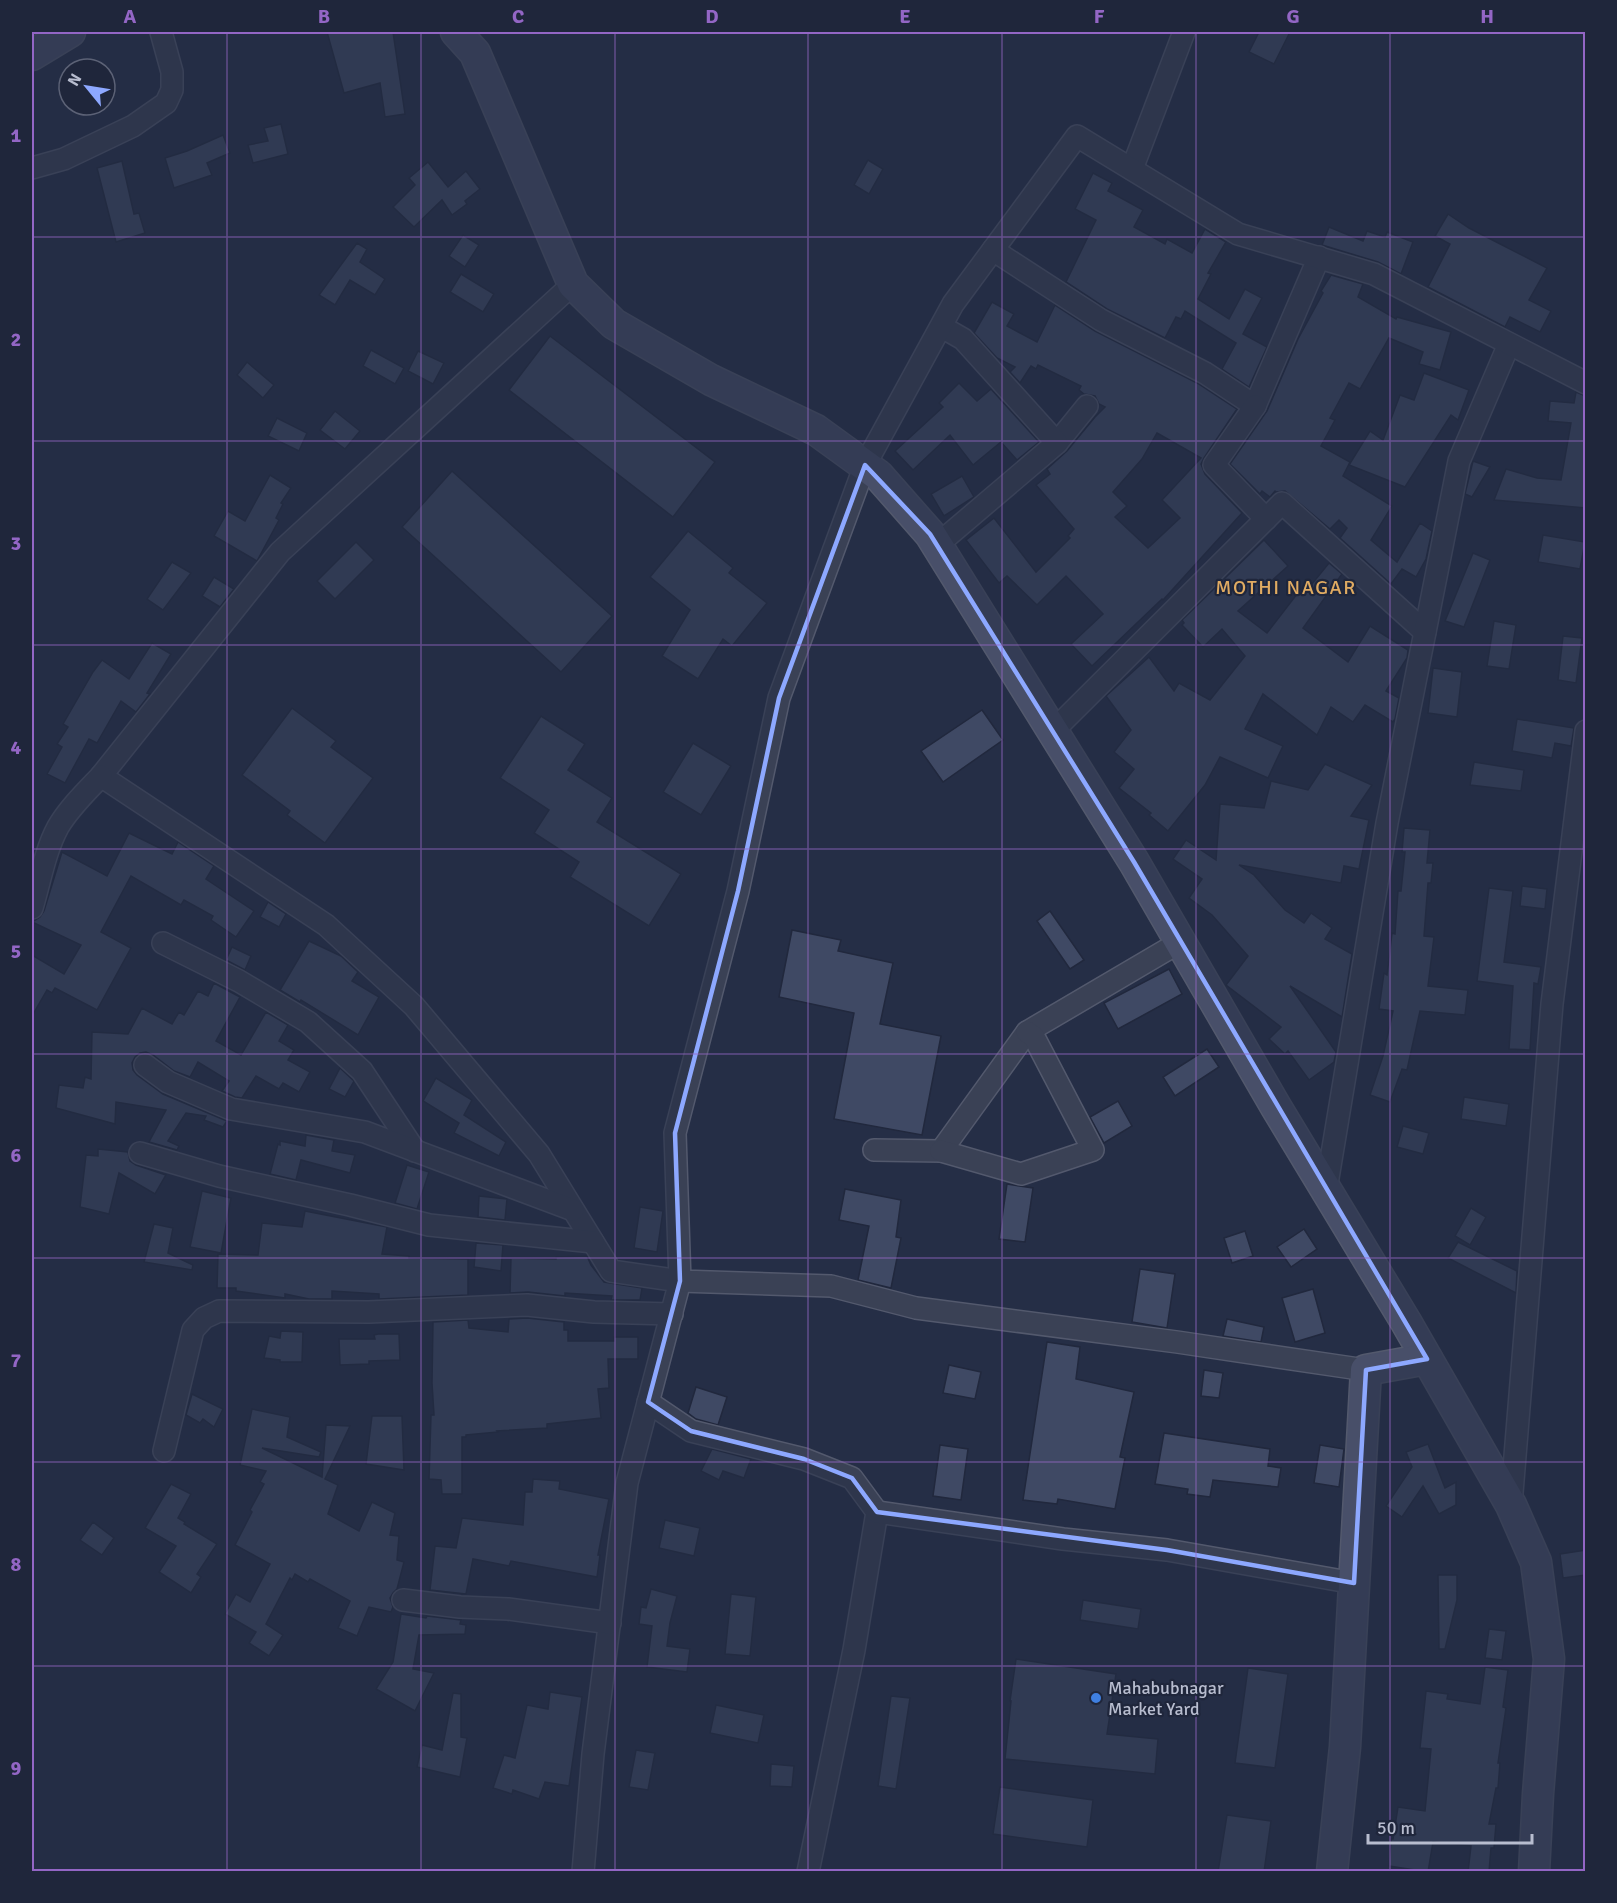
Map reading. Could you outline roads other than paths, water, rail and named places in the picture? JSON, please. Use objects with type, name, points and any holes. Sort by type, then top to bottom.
[{"type":"main road","points":[[32,55],[70,32]]},
{"type":"main road","points":[[456,32],[475,53],[573,284],[614,324],[711,380],[816,430],[879,475],[930,534],[1053,731],[1427,1359],[1511,1505],[1536,1562],[1549,1659],[1534,1872]]},
{"type":"main road","points":[[1332,1872],[1345,1747],[1366,1370],[1427,1359]]},
{"type":"street","points":[[32,168],[64,159],[132,126],[166,103],[172,90],[172,72],[161,32]]},
{"type":"street","points":[[1132,169],[1184,32]]},
{"type":"street","points":[[583,1872],[593,1754],[627,1483],[680,1281],[675,1133],[738,891],[779,698],[865,465],[953,304],[1077,136],[1238,234],[1374,274],[1586,383]]},
{"type":"street","points":[[993,250],[1101,320],[1205,373],[1255,406]]},
{"type":"street","points":[[1266,519],[1214,465],[1255,406],[1319,257]]},
{"type":"street","points":[[32,908],[50,844],[59,826],[280,552],[573,284]]},
{"type":"street","points":[[942,327],[963,339],[1057,443]]},
{"type":"street","points":[[1326,1190],[1387,823],[1459,461],[1509,344]]},
{"type":"street","points":[[937,545],[1057,443],[1087,406]]},
{"type":"street","points":[[1053,731],[1282,503],[1425,632]]},
{"type":"street","points":[[1511,1505],[1552,1004],[1586,731]]},
{"type":"street","points":[[101,776],[326,925],[414,1006],[539,1154],[611,1271],[680,1281],[831,1286],[916,1308],[1177,1342],[1366,1370]]},
{"type":"street","points":[[941,1151],[1027,1032],[1180,942]]},
{"type":"street","points":[[163,943],[238,981],[308,1022],[362,1071],[415,1151]]},
{"type":"street","points":[[874,1149],[941,1151],[1021,1174],[1094,1150],[1034,1037],[1027,1032]]},
{"type":"street","points":[[145,1065],[168,1082],[231,1109],[365,1132],[573,1210]]},
{"type":"street","points":[[140,1153],[219,1176],[429,1225],[593,1242]]},
{"type":"street","points":[[164,1450],[193,1330],[204,1318],[219,1311],[369,1312],[526,1305],[594,1312],[672,1314]]},
{"type":"street","points":[[648,1402],[691,1431],[804,1459],[852,1478],[877,1512],[1063,1539],[1167,1550],[1354,1583]]},
{"type":"street","points":[[808,1872],[854,1650],[877,1512]]},
{"type":"street","points":[[403,1600],[460,1607],[508,1609],[610,1623]]},
{"type":"place","name":"Mahabubnagar Market Yard","points":[[1096,1698]]},
{"type":"district","name":"MOTHI NAGAR","points":[[1286,587]]}]
